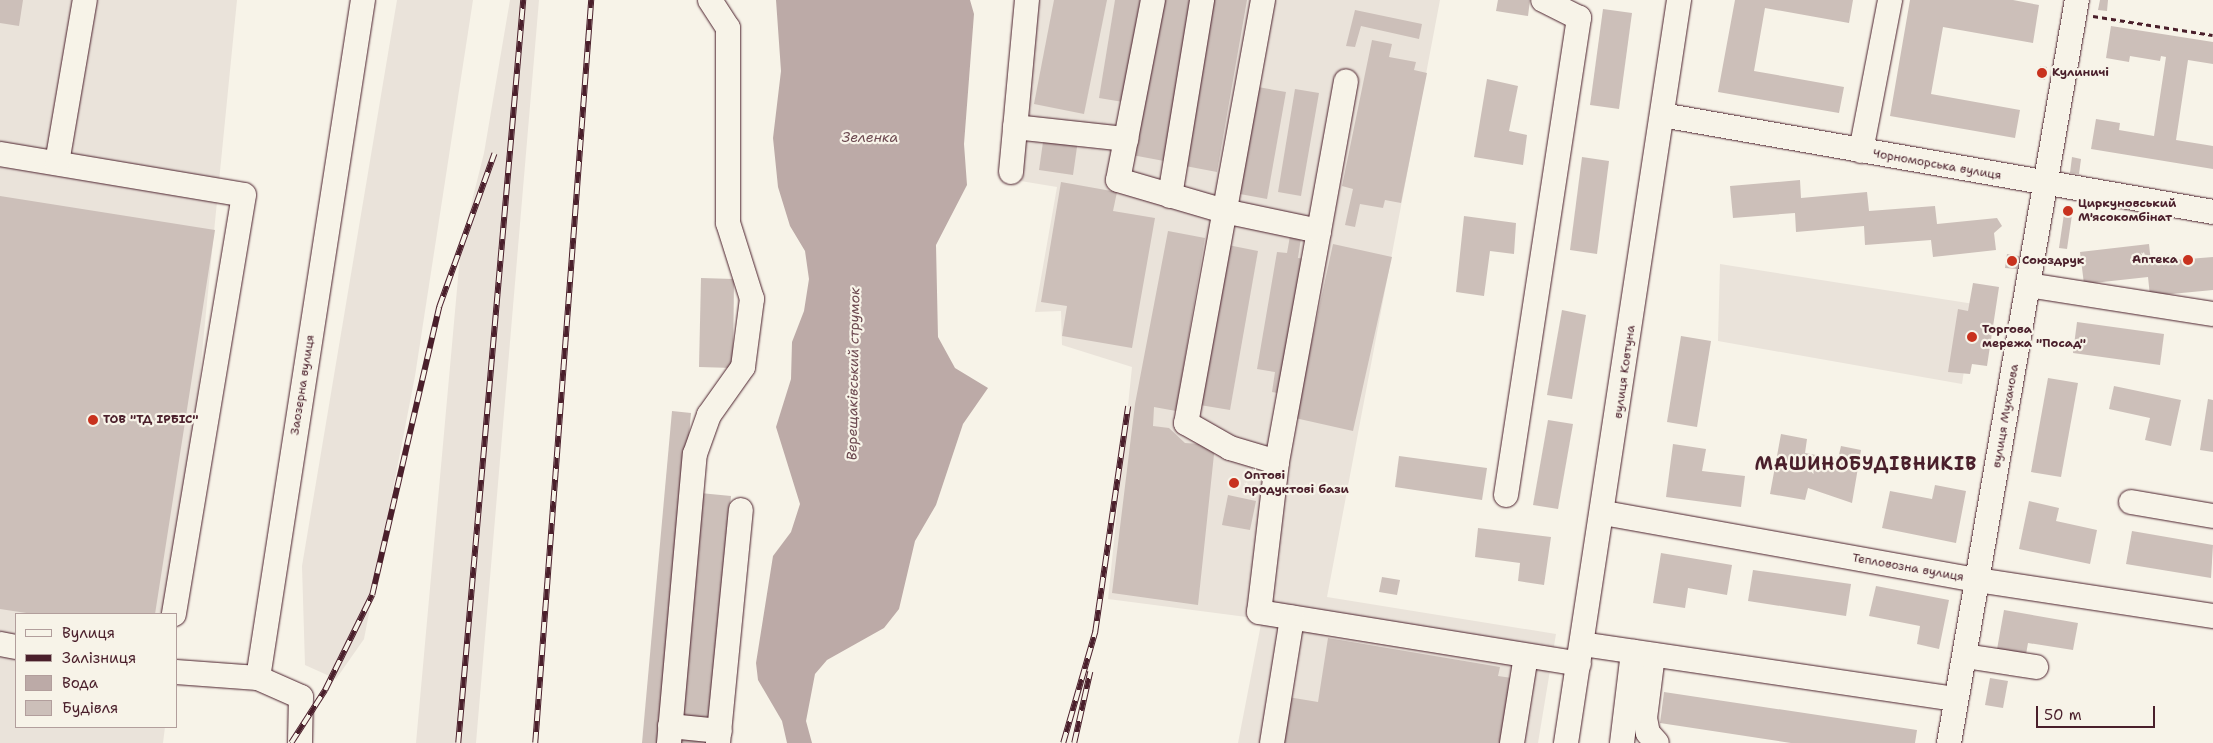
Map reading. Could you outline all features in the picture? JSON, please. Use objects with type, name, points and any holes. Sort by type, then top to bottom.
[{"type":"street","points":[[57,163],[84,0]]},
{"type":"street","points":[[710,0],[728,28],[728,223],[752,299],[743,368],[709,415],[695,454],[670,734],[719,737],[742,510]]},
{"type":"street","points":[[1011,172],[1027,0]]},
{"type":"street","points":[[1153,0],[1118,180],[1224,211],[1320,231]]},
{"type":"street","points":[[1170,196],[1202,0]]},
{"type":"street","points":[[1263,0],[1186,423],[1230,448],[1277,462]]},
{"type":"street","points":[[1506,495],[1579,18],[1543,0]]},
{"type":"street","name":"вулиця Ковтуна","points":[[1566,743],[1604,513],[1679,0]]},
{"type":"street","points":[[1861,151],[1890,0]]},
{"type":"street","name":"Заозерна вулиця","points":[[258,678],[358,1]]},
{"type":"street","name":"вулиця Мухачова","points":[[1949,743],[2045,184],[2084,8]]},
{"type":"street","points":[[1346,81],[1277,462],[1259,612],[1526,656],[1643,654],[1956,699]]},
{"type":"street","name":"Чорноморська вулиця","points":[[1662,116],[2213,212]]},
{"type":"street","points":[[1015,127],[1126,139]]},
{"type":"street","points":[[0,154],[244,195],[174,613]]},
{"type":"street","points":[[2028,285],[2213,314]]},
{"type":"street","points":[[2131,502],[2213,516]]},
{"type":"street","name":"Тепловозна вулиця","points":[[1604,513],[1977,580],[2213,616]]},
{"type":"street","points":[[1272,743],[1292,618]]},
{"type":"street","points":[[0,644],[15,647]]},
{"type":"street","points":[[1622,743],[1643,654]]},
{"type":"street","points":[[1643,654],[1645,718],[1648,733],[1657,743]]},
{"type":"street","points":[[1512,743],[1526,656]]},
{"type":"street","points":[[1965,656],[2036,667]]},
{"type":"street","points":[[178,672],[258,678],[301,697],[300,743]]},
{"type":"path","points":[[2084,8],[2213,35]]},
{"type":"shaded area","points":[[0,0],[237,0],[176,613],[15,613],[15,728],[165,728],[163,743],[0,743]]},
{"type":"shaded area","points":[[397,0],[473,0],[415,376],[364,639],[336,679],[305,665],[302,566]]},
{"type":"shaded area","points":[[510,0],[539,0],[476,743],[416,743],[461,245],[484,153]]},
{"type":"shaded area","name":"Оптові продуктові бази","points":[[1023,0],[1440,0],[1327,597],[1556,634],[1538,743],[1238,743],[1262,619],[1108,599],[1132,367],[1062,345],[1061,311],[1035,312],[1057,187],[1003,178]]},
{"type":"shaded area","points":[[1720,264],[1974,304],[1962,384],[1718,341]]},
{"type":"water","name":"Зеленка","points":[[776,0],[970,0],[974,14],[964,144],[967,185],[936,245],[938,337],[955,368],[988,388],[963,424],[936,505],[915,541],[899,609],[884,628],[827,660],[815,674],[806,721],[812,743],[787,743],[782,721],[758,680],[756,663],[773,556],[791,532],[800,504],[776,427],[791,379],[792,342],[804,311],[809,279],[805,251],[790,226],[778,187],[773,138],[781,71]]},
{"type":"building","points":[[0,0],[23,0],[19,26],[0,23]]},
{"type":"building","points":[[1054,0],[1107,0],[1084,114],[1034,104]]},
{"type":"building","points":[[1115,0],[1140,0],[1123,102],[1099,98]]},
{"type":"building","points":[[1159,0],[1192,0],[1164,161],[1132,155]]},
{"type":"building","points":[[1210,0],[1247,0],[1217,172],[1180,165]]},
{"type":"building","points":[[1498,0],[1530,0],[1528,16],[1496,11]]},
{"type":"building","points":[[1735,0],[1853,0],[1849,23],[1765,8],[1754,71],[1844,87],[1839,113],[1718,92]]},
{"type":"building","points":[[1910,0],[2013,0],[2039,5],[2033,43],[1943,27],[1931,94],[2020,110],[2015,138],[1890,116]]},
{"type":"building","points":[[2100,0],[2108,0],[2107,11],[2098,10]]},
{"type":"building","points":[[1603,9],[1632,13],[1619,109],[1590,105]]},
{"type":"building","points":[[1355,10],[1422,24],[1419,39],[1361,26],[1355,47],[1346,46]]},
{"type":"building","points":[[2111,26],[2213,42],[2213,64],[2188,60],[2176,140],[2213,146],[2213,169],[2091,149],[2096,119],[2120,123],[2119,130],[2154,136],[2166,57],[2161,56],[2160,61],[2130,56],[2129,62],[2106,58]]},
{"type":"building","points":[[1372,40],[1392,44],[1389,57],[1416,62],[1414,70],[1427,73],[1401,203],[1385,200],[1383,208],[1360,204],[1355,227],[1345,225],[1353,189],[1342,186]]},
{"type":"building","points":[[2040,66],[2047,67],[2045,80],[2038,79]]},
{"type":"building","points":[[1487,79],[1518,86],[1509,131],[1527,135],[1523,165],[1474,157]]},
{"type":"building","points":[[1258,87],[1286,92],[1267,199],[1240,194]]},
{"type":"building","points":[[1295,89],[1319,93],[1301,196],[1278,192]]},
{"type":"building","points":[[1044,135],[1078,140],[1073,175],[1039,170]]},
{"type":"building","points":[[1582,157],[1609,161],[1597,254],[1570,250]]},
{"type":"building","points":[[2072,157],[2081,159],[2079,174],[2070,173]]},
{"type":"building","points":[[1800,180],[1801,198],[1867,192],[1869,211],[1935,206],[1937,224],[1997,218],[2002,226],[1994,233],[1996,250],[1933,257],[1931,240],[1865,245],[1864,226],[1796,232],[1795,213],[1733,218],[1730,186]]},
{"type":"building","points":[[1061,182],[1117,192],[1113,211],[1155,218],[1132,348],[1062,336],[1067,306],[1041,302]]},
{"type":"building","name":"ТОВ \"ТД ІРБІС\"","points":[[0,196],[215,230],[155,613],[26,613],[0,609]]},
{"type":"building","points":[[2065,207],[2073,208],[2067,249],[2059,248]]},
{"type":"building","points":[[1464,216],[1516,223],[1514,254],[1490,251],[1484,296],[1456,292]]},
{"type":"building","points":[[1168,231],[1205,238],[1176,411],[1154,407],[1153,426],[1169,428],[1185,443],[1215,445],[1198,605],[1112,593],[1135,404]]},
{"type":"building","points":[[1290,236],[1301,238],[1298,258],[1307,259],[1284,394],[1272,392],[1275,372],[1257,369],[1277,252],[1287,253]]},
{"type":"building","points":[[1333,244],[1392,257],[1353,431],[1295,418]]},
{"type":"building","points":[[2149,244],[2151,262],[2213,257],[2213,290],[2150,296],[2148,277],[2084,284],[2080,252]]},
{"type":"building","points":[[1228,245],[1258,251],[1230,410],[1200,405]]},
{"type":"building","points":[[2007,254],[2019,256],[2017,269],[2005,268]]},
{"type":"building","points":[[701,278],[734,279],[733,368],[699,367]]},
{"type":"building","name":"Торгова мережа \"Посад\"","points":[[1973,283],[1999,287],[1987,366],[1972,364],[1970,374],[1948,372],[1958,309],[1968,311]]},
{"type":"building","points":[[1562,310],[1586,315],[1572,399],[1547,395]]},
{"type":"building","points":[[2077,322],[2164,334],[2160,365],[2073,353]]},
{"type":"building","points":[[1681,336],[1711,341],[1697,427],[1667,422]]},
{"type":"building","points":[[2048,378],[2078,383],[2061,477],[2031,472]]},
{"type":"building","points":[[2114,386],[2181,400],[2171,446],[2145,440],[2150,418],[2109,409]]},
{"type":"building","points":[[2208,399],[2213,400],[2213,452],[2200,450]]},
{"type":"building","points":[[672,411],[691,413],[661,743],[642,743]]},
{"type":"building","points":[[1548,420],[1573,424],[1558,509],[1533,505]]},
{"type":"building","points":[[1781,434],[1807,439],[1805,453],[1838,459],[1841,446],[1861,450],[1852,503],[1808,488],[1805,500],[1770,494]]},
{"type":"building","points":[[1673,444],[1706,449],[1702,471],[1745,476],[1741,507],[1666,497]]},
{"type":"building","points":[[1399,456],[1487,468],[1482,500],[1395,487]]},
{"type":"building","points":[[1935,485],[1966,491],[1956,543],[1882,528],[1890,491],[1932,499]]},
{"type":"building","points":[[700,493],[731,496],[709,718],[678,715]]},
{"type":"building","points":[[1228,495],[1256,501],[1250,530],[1222,525]]},
{"type":"building","points":[[2029,501],[2059,508],[2056,521],[2097,530],[2090,564],[2019,549]]},
{"type":"building","points":[[1478,528],[1551,537],[1544,585],[1518,581],[1520,563],[1475,557]]},
{"type":"building","points":[[2132,531],[2213,545],[2211,578],[2126,564]]},
{"type":"building","points":[[1661,553],[1732,565],[1727,595],[1688,588],[1685,608],[1653,603]]},
{"type":"building","points":[[1753,570],[1851,584],[1846,616],[1748,601]]},
{"type":"building","points":[[1382,577],[1400,580],[1397,595],[1379,592]]},
{"type":"building","points":[[1876,586],[1949,600],[1939,649],[1917,644],[1920,626],[1869,616]]},
{"type":"building","points":[[2004,610],[2078,623],[2073,650],[2028,643],[2025,660],[1996,655]]},
{"type":"building","points":[[1328,638],[1500,667],[1498,676],[1512,678],[1505,743],[1280,743],[1288,697],[1318,702]]},
{"type":"building","points":[[1990,678],[2008,681],[2003,708],[1985,705]]},
{"type":"building","points":[[1664,692],[1917,730],[1915,743],[1791,743],[1660,723]]},
{"type":"building","points":[[677,734],[709,737],[709,743],[676,743]]},
{"type":"railway","points":[[458,743],[523,0]]},
{"type":"railway","points":[[535,743],[591,0]]},
{"type":"railway","points":[[291,743],[325,690],[372,595],[439,307],[494,154]]},
{"type":"railway","points":[[1063,743],[1095,632],[1128,406]]},
{"type":"railway","points":[[1074,743],[1090,672]]},
{"type":"place","name":"Кулиничі","points":[[2042,73]]},
{"type":"place","name":"Циркуновський М'ясокомбінат","points":[[2068,211]]},
{"type":"place","name":"Аптека","points":[[2188,260]]},
{"type":"place","name":"Союздрук","points":[[2012,261]]},
{"type":"place","name":"Торгова мережа \"Посад\"","points":[[1972,337]]},
{"type":"place","name":"ТОВ \"ТД ІРБІС\"","points":[[93,420]]},
{"type":"place","name":"Оптові продуктові бази","points":[[1234,483]]},
{"type":"district","name":"МАШИНОБУДІВНИКІВ","points":[[1866,464]]},
{"type":"water label","name":"Верещаківський струмок","points":[[853,374]]}]
